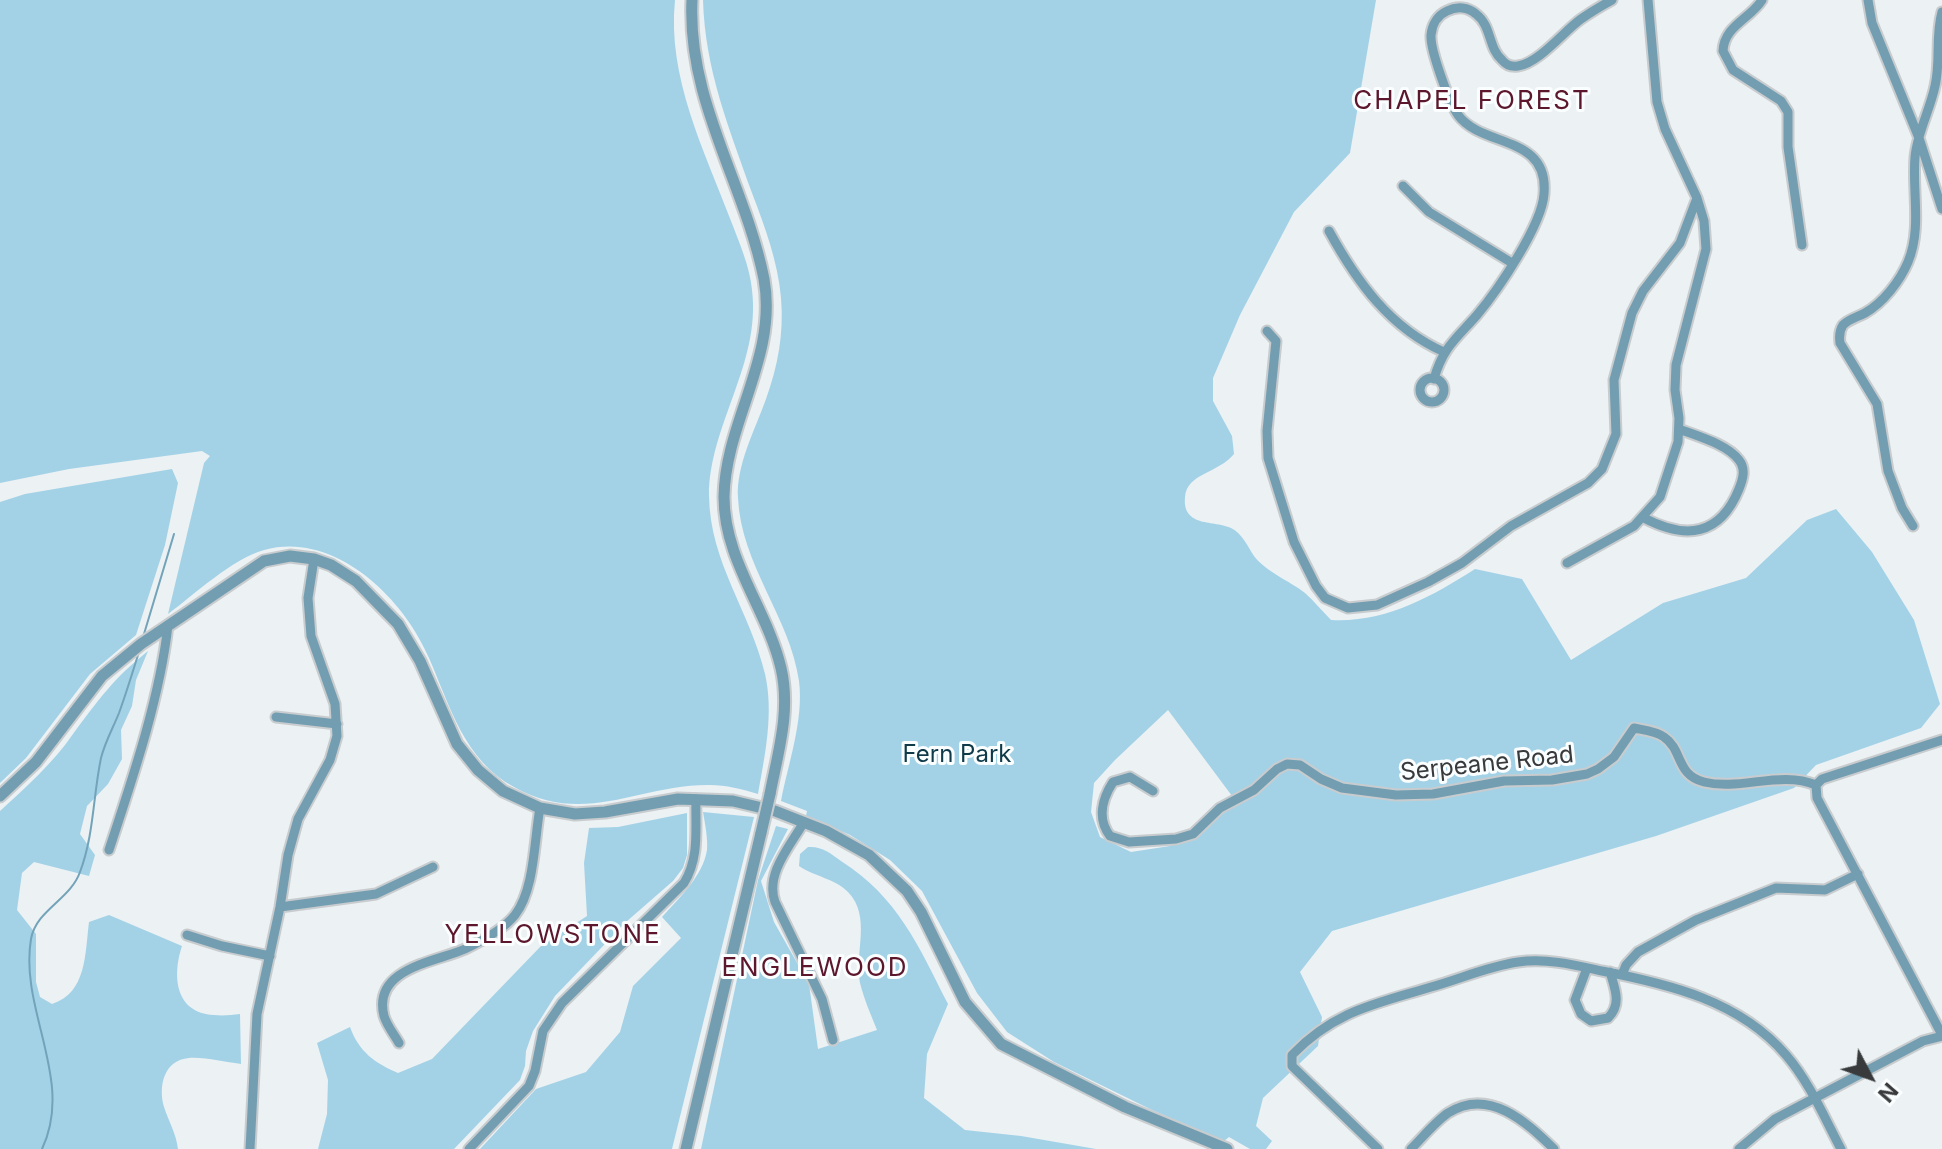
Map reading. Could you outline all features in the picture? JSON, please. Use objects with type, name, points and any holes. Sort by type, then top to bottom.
[{"type":"street","points":[[686,1149],[770,794],[783,729],[784,687],[775,647],[735,555],[724,501],[730,451],[764,342],[765,286],[702,92],[693,46],[692,0]]},
{"type":"street","points":[[1434,379],[1444,352],[1479,312],[1540,216],[1544,181],[1538,164],[1523,149],[1472,127],[1458,115],[1438,62],[1431,33],[1441,14],[1463,4],[1484,22],[1499,58],[1515,66],[1535,57],[1579,20],[1612,0]]},
{"type":"street","points":[[1567,563],[1644,518],[1660,497],[1668,479],[1679,429],[1676,365],[1706,249],[1704,221],[1697,198],[1660,116],[1648,0]]},
{"type":"street","points":[[1762,0],[1726,36],[1723,51],[1733,70],[1781,101],[1788,112],[1788,147],[1802,245]]},
{"type":"street","points":[[1868,0],[1876,34],[1919,138],[1942,209]]},
{"type":"street","points":[[1913,526],[1902,508],[1888,471],[1877,404],[1840,343],[1841,328],[1881,300],[1908,262],[1914,241],[1915,161],[1936,85],[1938,31],[1942,12]]},
{"type":"street","points":[[1403,186],[1429,212],[1512,263]]},
{"type":"street","points":[[1267,331],[1276,341],[1267,431],[1268,458],[1294,542],[1325,598],[1348,608],[1377,605],[1462,563],[1511,526],[1588,483],[1602,469],[1616,434],[1614,380],[1632,313],[1643,291],[1680,243],[1697,198]]},
{"type":"street","points":[[1329,231],[1379,306],[1413,337],[1444,352]]},
{"type":"street","points":[[1644,518],[1679,530],[1699,530],[1725,515],[1732,506],[1742,480],[1742,466],[1736,456],[1679,429]]},
{"type":"street","points":[[0,796],[36,762],[102,676],[168,625],[264,561],[290,556],[314,559],[331,565],[356,581],[398,624],[420,661],[457,744],[478,770],[503,791],[540,808],[558,812],[588,814],[678,799],[696,799],[733,801],[804,822],[869,855],[898,880],[921,912],[965,1002],[1001,1044],[1125,1107],[1222,1148]]},
{"type":"street","points":[[250,1149],[257,1014],[292,837],[305,802],[330,760],[337,724],[331,689],[319,664],[311,636],[308,598],[314,559]]},
{"type":"street","points":[[109,850],[155,695],[168,625]]},
{"type":"street","points":[[276,717],[337,724]]},
{"type":"street","name":"Serpeane Road","points":[[1153,791],[1130,777],[1113,782],[1102,806],[1103,826],[1110,836],[1129,842],[1176,839],[1193,834],[1220,808],[1254,790],[1287,764],[1300,765],[1342,788],[1396,795],[1433,794],[1504,781],[1552,780],[1587,774],[1614,757],[1634,728],[1663,737],[1673,747],[1683,769],[1704,782],[1795,780],[1816,785]]},
{"type":"street","points":[[1739,1149],[1775,1119],[1923,1041],[1942,1035],[1817,798],[1816,785],[1822,779],[1942,740]]},
{"type":"street","points":[[469,1149],[529,1086],[543,1031],[562,1003],[684,883],[695,853],[696,799]]},
{"type":"street","points":[[399,1043],[387,1024],[383,1009],[391,984],[407,969],[463,950],[511,920],[522,905],[528,886],[540,808]]},
{"type":"street","points":[[804,822],[775,871],[772,894],[816,984],[833,1040]]},
{"type":"street","points":[[280,907],[376,894],[433,867]]},
{"type":"street","points":[[1622,975],[1626,965],[1638,952],[1696,920],[1776,888],[1825,890],[1858,874]]},
{"type":"street","points":[[187,935],[270,956]]},
{"type":"street","points":[[1378,1149],[1292,1066],[1291,1058],[1320,1029],[1353,1011],[1517,962],[1552,961],[1680,989],[1737,1015],[1785,1054],[1814,1098],[1841,1149]]},
{"type":"street","points":[[1587,968],[1575,1000],[1581,1014],[1591,1021],[1608,1018],[1616,1008],[1610,972]]},
{"type":"street","points":[[1411,1149],[1446,1114],[1467,1106],[1483,1105],[1516,1114],[1554,1149]]},
{"type":"green space","points":[[0,0],[675,0],[674,29],[682,85],[699,140],[744,255],[752,290],[753,317],[749,343],[717,444],[709,496],[716,543],[758,651],[768,689],[768,734],[758,794],[722,786],[684,786],[588,804],[540,798],[514,787],[497,776],[471,747],[452,713],[418,635],[403,613],[363,574],[316,550],[290,546],[252,555],[227,569],[168,614],[204,463],[210,456],[202,451],[69,469],[0,483]]},
{"type":"green space","name":"Fern Park","points":[[703,0],[1376,0],[1350,153],[1294,212],[1240,315],[1213,378],[1213,401],[1232,436],[1234,454],[1191,483],[1185,497],[1189,514],[1201,521],[1235,530],[1259,562],[1305,593],[1331,620],[1389,613],[1442,589],[1475,569],[1522,579],[1571,660],[1663,603],[1746,578],[1807,520],[1836,509],[1872,552],[1914,620],[1940,704],[1921,728],[1816,765],[1794,788],[1656,836],[1332,931],[1300,972],[1322,1017],[1318,1046],[1263,1098],[1256,1126],[1272,1141],[1266,1149],[1250,1149],[1229,1137],[1224,1141],[1054,1062],[1007,1032],[977,993],[922,891],[890,860],[850,835],[806,816],[807,811],[781,801],[797,726],[799,681],[786,635],[748,546],[741,522],[738,486],[743,460],[777,362],[782,324],[781,298],[770,245],[713,75]],"holes":[[[1168,710],[1238,804],[1170,846],[1131,852],[1100,837],[1091,812],[1094,783]]]},
{"type":"green space","points":[[172,469],[178,483],[165,545],[136,635],[90,674],[26,758],[0,783],[0,502],[25,494]]},
{"type":"green space","points":[[148,651],[136,680],[132,706],[121,730],[122,759],[108,784],[87,806],[80,834],[95,855],[89,876],[34,862],[22,873],[17,910],[36,934],[36,982],[40,997],[52,1004],[63,999],[78,981],[85,959],[89,922],[109,915],[182,946],[177,980],[184,1000],[201,1013],[240,1014],[241,1064],[189,1058],[169,1069],[163,1083],[162,1099],[178,1149],[0,1149],[0,811],[48,765],[107,690]]},
{"type":"green space","points":[[703,812],[754,817],[672,1149],[480,1149],[536,1089],[586,1072],[620,1032],[633,986],[681,938],[662,917],[689,886],[705,860],[707,841]]},
{"type":"green space","points":[[687,813],[687,855],[683,868],[555,996],[533,1031],[520,1080],[454,1149],[318,1149],[327,1114],[328,1080],[317,1043],[350,1027],[369,1056],[398,1073],[432,1059],[541,946],[587,916],[584,863],[589,828],[618,827]]},
{"type":"green space","points":[[776,826],[788,829],[761,881],[774,922],[809,984],[818,1049],[877,1030],[860,983],[861,924],[855,902],[837,884],[799,866],[800,854],[808,847],[829,853],[878,891],[905,925],[948,1004],[927,1054],[924,1098],[965,1130],[1096,1149],[701,1149],[758,880]]},
{"type":"waterway","points":[[144,634],[174,534]]},
{"type":"waterway","points":[[42,1149],[51,1123],[53,1097],[32,992],[29,966],[31,939],[39,920],[69,890],[80,872],[91,830],[101,758],[138,655]]},
{"type":"district","name":"CHAPEL FOREST","points":[[1472,101]]},
{"type":"district","name":"YELLOWSTONE","points":[[553,935]]},
{"type":"district","name":"ENGLEWOOD","points":[[815,968]]}]
